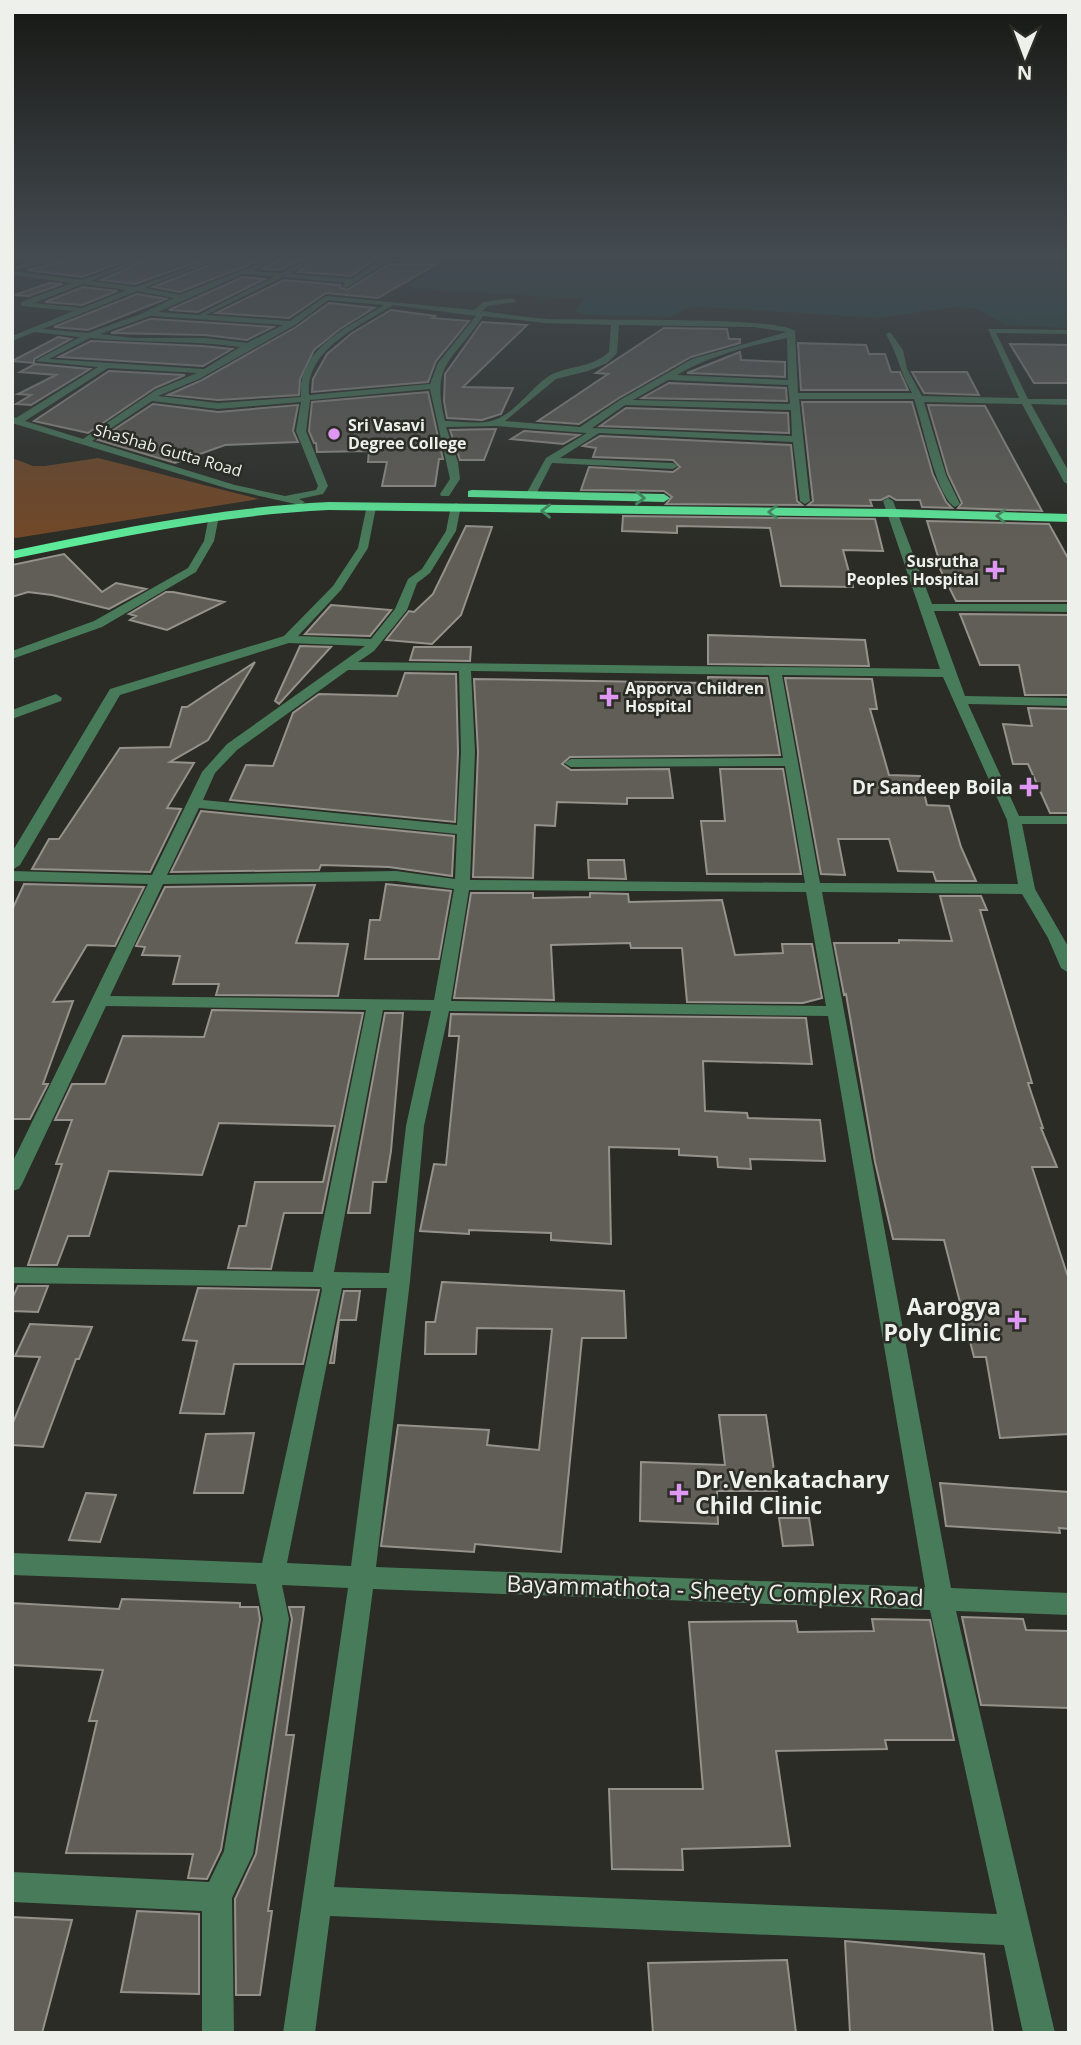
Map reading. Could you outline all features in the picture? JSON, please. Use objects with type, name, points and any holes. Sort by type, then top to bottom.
[{"type":"highway","points":[[12,547],[201,511],[291,499],[444,494],[805,501],[1069,518]]},
{"type":"highway","points":[[12,555],[214,516],[316,506],[456,506],[594,512],[955,504],[1069,506]]},
{"type":"street","points":[[54,353],[39,361],[204,371]]},
{"type":"street","points":[[84,442],[150,398],[235,353]]},
{"type":"street","points":[[291,499],[319,492],[323,486],[301,431],[306,398],[304,382],[310,362],[319,353]]},
{"type":"street","points":[[444,494],[455,479],[453,462],[432,395],[435,371],[451,353]]},
{"type":"street","points":[[496,423],[517,409],[553,377],[604,361],[613,353]]},
{"type":"street","points":[[582,430],[666,377],[719,353]]},
{"type":"street","points":[[789,353],[796,449],[805,501]]},
{"type":"street","points":[[900,353],[903,369],[918,397],[941,475],[955,504]]},
{"type":"street","points":[[1002,353],[1059,469],[1069,482]]},
{"type":"street","points":[[15,421],[105,366]]},
{"type":"street","points":[[666,377],[793,383]]},
{"type":"street","points":[[150,398],[218,406],[433,386]]},
{"type":"street","points":[[794,396],[1069,402]]},
{"type":"street","points":[[623,402],[794,407]]},
{"type":"street","name":"ShaShab Gutta Road","points":[[15,421],[233,487],[316,506]]},
{"type":"street","points":[[441,424],[496,423],[582,430],[797,439]]},
{"type":"street","points":[[531,494],[549,460],[598,430]]},
{"type":"street","points":[[549,460],[673,466]]},
{"type":"street","points":[[12,1184],[209,772],[232,747],[374,643],[401,610],[412,581],[426,571],[451,531],[456,506]]},
{"type":"street","points":[[288,639],[337,588],[363,548],[371,507]]},
{"type":"street","points":[[890,507],[948,673],[1014,820],[1027,889],[1056,938],[1069,968]]},
{"type":"street","points":[[12,656],[99,624],[192,570],[209,541],[214,516]]},
{"type":"street","points":[[927,607],[1069,608]]},
{"type":"street","points":[[12,865],[115,692],[288,639],[374,643]]},
{"type":"street","points":[[342,666],[948,673]]},
{"type":"street","points":[[299,2033],[400,1281],[415,1126],[441,1005],[462,885],[468,752],[465,669]]},
{"type":"street","points":[[775,672],[811,888],[940,1599],[1039,2033]]},
{"type":"street","points":[[12,715],[56,698]]},
{"type":"street","points":[[960,700],[1069,702]]},
{"type":"street","points":[[571,763],[790,762]]},
{"type":"street","points":[[194,803],[465,830]]},
{"type":"street","points":[[1014,820],[1069,820]]},
{"type":"street","points":[[12,876],[157,880],[396,876],[462,885],[1027,889]]},
{"type":"street","points":[[99,1001],[834,1012]]},
{"type":"street","points":[[219,2033],[217,1897],[238,1854],[276,1619],[267,1575],[272,1573],[333,1290],[323,1273],[376,1004]]},
{"type":"street","points":[[12,1275],[400,1281]]},
{"type":"street","name":"Bayammathota - Sheety Complex Road","points":[[12,1564],[1069,1604]]},
{"type":"street","points":[[12,1887],[217,1897]]},
{"type":"street","points":[[317,1901],[1015,1930]]},
{"type":"shaded area","points":[[12,458],[33,466],[45,466],[98,458],[259,499],[16,538],[12,537]]},
{"type":"building","points":[[27,353],[44,353],[34,359],[34,363],[12,361]]},
{"type":"building","points":[[66,353],[224,353],[203,366],[59,357]]},
{"type":"building","points":[[249,353],[312,353],[300,379],[299,395],[218,400],[168,395],[200,381]]},
{"type":"building","points":[[442,353],[436,361],[428,382],[312,392],[313,379],[327,354]]},
{"type":"building","points":[[460,353],[498,353],[463,387],[513,388],[501,414],[482,420],[447,418],[444,401],[445,374]]},
{"type":"building","points":[[626,353],[703,353],[691,357],[579,424],[538,421],[608,374],[596,373]]},
{"type":"building","points":[[736,353],[740,353],[741,360],[785,362],[785,377],[687,373]]},
{"type":"building","points":[[799,353],[885,354],[891,372],[900,372],[908,390],[801,390]]},
{"type":"building","points":[[1016,353],[1069,353],[1069,383],[1034,383]]},
{"type":"building","points":[[35,364],[90,369],[31,405],[16,404],[31,395],[18,394],[56,375],[20,372]]},
{"type":"building","points":[[109,371],[185,375],[155,388],[88,433],[34,421]]},
{"type":"building","points":[[912,372],[967,372],[979,395],[924,393]]},
{"type":"building","points":[[669,383],[786,388],[787,401],[642,398]]},
{"type":"building","points":[[428,392],[443,459],[439,459],[435,486],[382,486],[387,462],[368,462],[369,451],[317,452],[316,443],[309,431],[312,402]]},
{"type":"building","points":[[802,402],[912,402],[933,475],[946,502],[952,508],[922,507],[920,500],[896,500],[889,496],[881,500],[870,500],[872,506],[808,505],[813,501]]},
{"type":"building","points":[[153,404],[218,412],[298,405],[293,431],[298,442],[225,445],[175,463],[98,440]]},
{"type":"building","points":[[928,405],[985,406],[1042,511],[958,508],[962,503],[948,474]]},
{"type":"building","points":[[626,408],[788,413],[789,433],[600,426]]},
{"type":"building","points":[[496,429],[484,460],[460,460],[450,430]]},
{"type":"building","points":[[524,431],[579,435],[563,444],[511,439]]},
{"type":"building","points":[[600,436],[791,445],[797,501],[802,505],[666,504],[672,497],[664,491],[581,490],[589,467],[673,472],[680,467],[673,460],[593,457],[596,448],[583,446]]},
{"type":"building","points":[[623,516],[875,519],[883,551],[843,550],[853,587],[781,586],[770,528],[677,526],[677,533],[622,531]]},
{"type":"building","points":[[927,521],[1049,524],[1069,560],[1069,601],[956,601],[937,563],[940,563]]},
{"type":"building","points":[[466,526],[492,527],[461,615],[432,644],[386,640],[409,611],[414,612],[433,594]]},
{"type":"building","points":[[64,554],[102,592],[116,583],[146,589],[109,609],[28,592],[12,597],[12,565]]},
{"type":"building","points":[[166,592],[224,602],[167,630],[130,620],[136,616],[129,614]]},
{"type":"building","points":[[331,605],[391,610],[370,636],[305,634]]},
{"type":"building","points":[[960,614],[1069,615],[1069,695],[1025,695],[1019,665],[980,665]]},
{"type":"building","points":[[708,635],[865,640],[869,666],[708,664]]},
{"type":"building","points":[[300,646],[331,647],[279,704],[275,701]]},
{"type":"building","points":[[414,647],[471,647],[470,661],[410,660]]},
{"type":"building","points":[[255,662],[208,740],[170,762],[194,763],[167,808],[181,809],[150,872],[32,869],[49,839],[59,839],[120,748],[170,747],[182,707],[187,707]]},
{"type":"building","points":[[405,673],[456,674],[458,752],[455,822],[230,800],[246,765],[273,766],[293,713],[319,694],[397,696]]},
{"type":"building","points":[[708,677],[767,678],[780,755],[570,757],[562,764],[571,770],[669,769],[673,798],[627,798],[627,804],[557,802],[555,826],[535,825],[533,878],[473,877],[478,752],[474,679],[708,683]]},
{"type":"building","points":[[785,678],[872,679],[877,709],[870,709],[889,775],[920,776],[927,805],[949,806],[961,847],[976,881],[936,881],[933,872],[898,871],[889,839],[838,839],[845,875],[821,874]]},
{"type":"building","points":[[1028,708],[1069,709],[1069,813],[1050,813],[1028,764],[1013,764],[1003,724],[1032,726]]},
{"type":"building","points":[[720,769],[783,769],[801,874],[707,874],[701,821],[725,821]]},
{"type":"building","points":[[201,811],[454,836],[452,876],[389,867],[321,865],[319,870],[171,872]]},
{"type":"building","points":[[588,860],[624,860],[626,879],[589,878]]},
{"type":"building","points":[[24,884],[144,887],[115,946],[87,945],[53,1002],[73,1001],[43,1084],[48,1084],[30,1119],[12,1119],[12,910]]},
{"type":"building","points":[[386,884],[451,891],[439,959],[365,959],[370,920],[380,920]]},
{"type":"building","points":[[315,885],[296,943],[348,944],[338,996],[216,995],[219,984],[173,984],[180,956],[142,955],[145,947],[136,946],[165,887]]},
{"type":"building","points":[[471,893],[533,893],[533,898],[590,897],[590,893],[628,894],[629,902],[722,900],[735,955],[783,953],[782,944],[812,944],[822,998],[803,1003],[687,1002],[682,948],[631,948],[630,943],[551,945],[554,1000],[454,998]]},
{"type":"building","points":[[940,896],[981,896],[987,910],[980,910],[1032,1083],[1028,1083],[1041,1128],[1057,1167],[1032,1167],[1069,1280],[1069,1434],[1000,1438],[986,1357],[974,1357],[944,1240],[893,1239],[875,1162],[846,994],[844,995],[834,943],[952,941]]},
{"type":"building","points":[[212,1010],[363,1013],[322,1213],[284,1213],[271,1269],[228,1268],[239,1226],[246,1226],[255,1182],[323,1182],[335,1126],[219,1123],[202,1175],[109,1171],[89,1236],[68,1236],[57,1265],[28,1265],[62,1164],[56,1164],[72,1120],[55,1120],[72,1084],[105,1084],[123,1036],[204,1037]]},
{"type":"building","points":[[385,1013],[403,1013],[386,1182],[373,1182],[370,1213],[348,1213]]},
{"type":"building","points":[[451,1014],[806,1018],[812,1064],[703,1061],[705,1111],[747,1113],[748,1118],[820,1120],[825,1161],[750,1159],[751,1169],[718,1167],[717,1157],[679,1155],[679,1149],[609,1147],[611,1244],[551,1240],[551,1233],[469,1230],[469,1234],[420,1231],[434,1164],[446,1165],[459,1036],[449,1036]]},
{"type":"building","points":[[442,1282],[624,1291],[626,1338],[582,1338],[561,1552],[475,1544],[474,1552],[381,1546],[398,1425],[489,1430],[487,1445],[539,1450],[552,1329],[477,1328],[476,1354],[425,1354],[426,1322],[435,1322]]},
{"type":"building","points":[[18,1286],[48,1286],[38,1312],[12,1311],[12,1299]]},
{"type":"building","points":[[198,1288],[319,1290],[303,1364],[234,1364],[224,1414],[180,1413],[197,1341],[183,1340]]},
{"type":"building","points":[[344,1291],[360,1291],[356,1320],[339,1320],[334,1363],[330,1363]]},
{"type":"building","points":[[30,1324],[92,1327],[79,1359],[76,1359],[43,1447],[12,1445],[12,1425],[40,1357],[15,1356]]},
{"type":"building","points":[[719,1415],[766,1415],[777,1491],[717,1491],[718,1524],[640,1521],[641,1462],[725,1465]]},
{"type":"building","points":[[254,1433],[243,1493],[194,1493],[206,1434]]},
{"type":"building","points":[[940,1483],[1069,1492],[1069,1529],[1059,1528],[1060,1533],[946,1526]]},
{"type":"building","points":[[86,1493],[116,1495],[100,1542],[69,1540]]},
{"type":"building","points":[[779,1518],[809,1518],[813,1545],[783,1546]]},
{"type":"building","points":[[122,1599],[240,1603],[240,1607],[258,1607],[260,1619],[221,1850],[207,1879],[188,1878],[193,1854],[66,1853],[97,1721],[89,1721],[103,1670],[12,1665],[12,1603],[119,1609]]},
{"type":"building","points":[[289,1607],[304,1607],[286,1735],[294,1735],[268,1911],[272,1911],[260,1995],[236,1995],[235,1899],[256,1854],[292,1619]]},
{"type":"building","points":[[962,1617],[1023,1619],[1026,1630],[1069,1631],[1069,1708],[981,1705]]},
{"type":"building","points":[[872,1619],[930,1620],[954,1740],[885,1740],[887,1749],[776,1751],[790,1846],[682,1849],[683,1870],[612,1869],[609,1789],[703,1789],[689,1622],[796,1621],[798,1632],[874,1631]]},
{"type":"building","points":[[137,1911],[199,1914],[199,1994],[121,1992]]},
{"type":"building","points":[[12,1917],[72,1920],[42,2033],[12,2033]]},
{"type":"building","points":[[845,1941],[984,1954],[993,2033],[850,2033]]},
{"type":"building","points":[[787,1960],[796,2033],[653,2033],[648,1963]]},
{"type":"place","name":"Sri Vasavi Degree College","points":[[334,434]]},
{"type":"place","name":"Susrutha Peoples Hospital","points":[[995,570]]},
{"type":"place","name":"Apporva Children Hospital","points":[[609,697]]},
{"type":"place","name":"Dr Sandeep Boila","points":[[1029,787]]},
{"type":"place","name":"Aarogya Poly Clinic","points":[[1017,1320]]},
{"type":"place","name":"Dr.Venkatachary Child Clinic","points":[[679,1493]]}]
